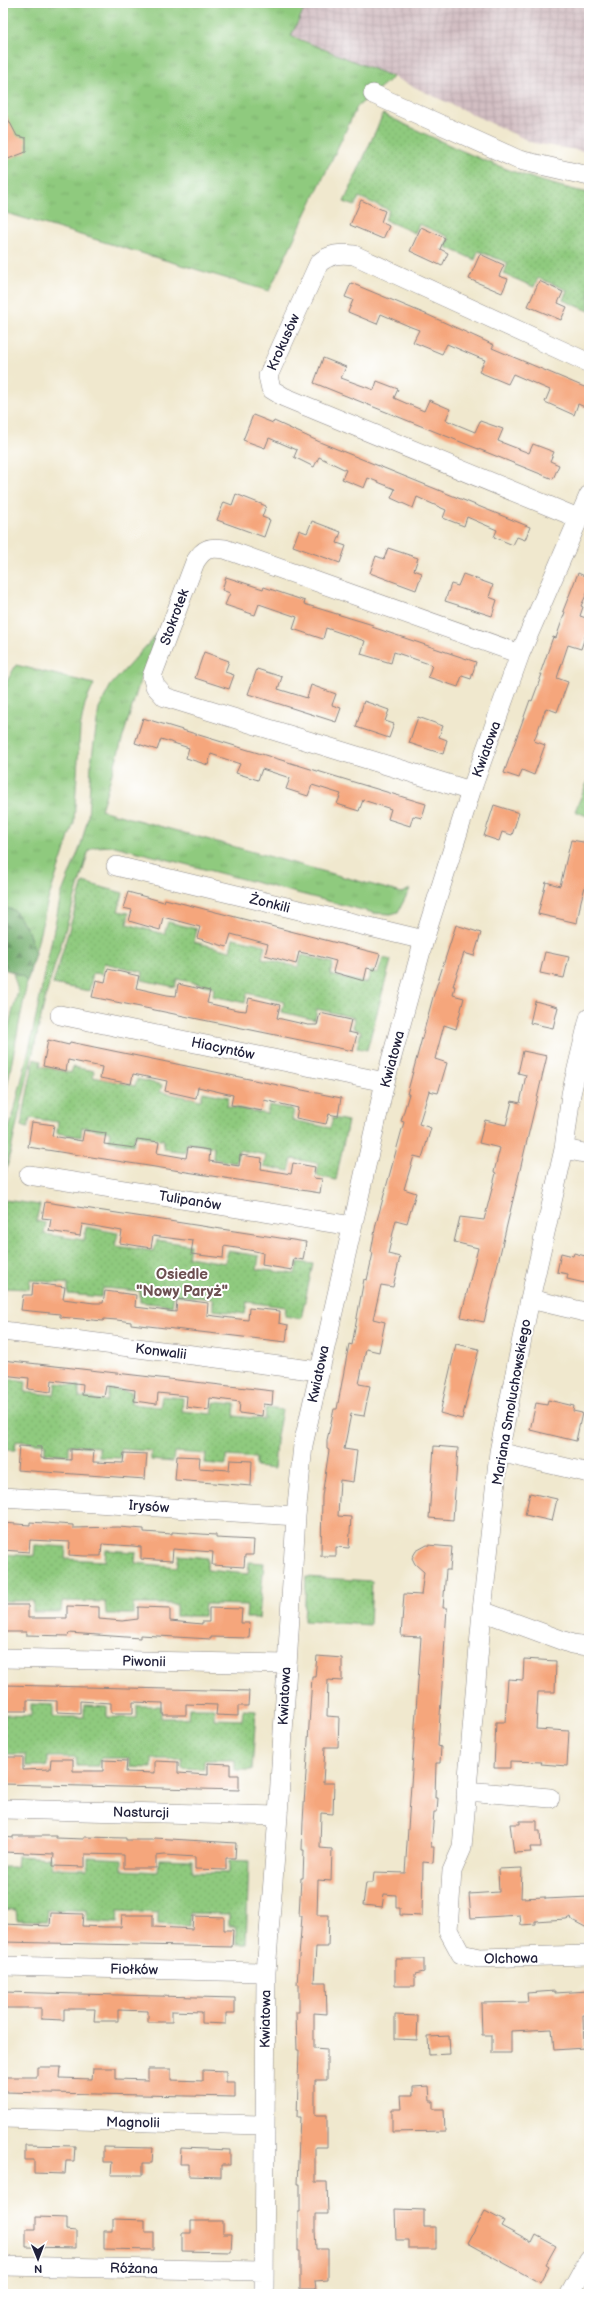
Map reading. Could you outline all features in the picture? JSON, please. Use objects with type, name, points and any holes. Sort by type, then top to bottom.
[{"type":"street","points":[[373,94],[518,160],[589,176]]},
{"type":"street","name":"Krokusów","points":[[578,518],[284,397],[271,389],[268,376],[319,263],[326,257],[340,253],[354,255],[589,363]]},
{"type":"street","name":"Kwiatowa","points":[[264,2294],[266,1972],[278,1816],[296,1516],[303,1445],[385,1082],[424,940],[471,790],[520,654],[589,494]]},
{"type":"street","name":"Stokrotek","points":[[471,790],[165,697],[155,686],[152,676],[194,562],[200,553],[211,547],[225,549],[520,654]]},
{"type":"street","name":"Żonkili","points":[[116,866],[424,940]]},
{"type":"street","name":"Hiacyntów","points":[[60,1015],[385,1082]]},
{"type":"street","name":"Mariana Smoluchowskiego","points":[[448,1930],[452,1871],[462,1848],[482,1611],[499,1452],[530,1299],[564,1149],[571,1094],[589,1018]]},
{"type":"street","points":[[564,1149],[589,1154]]},
{"type":"street","name":"Tulipanów","points":[[29,1175],[352,1226]]},
{"type":"street","points":[[530,1299],[589,1313]]},
{"type":"street","name":"Konwalii","points":[[3,1331],[319,1371]]},
{"type":"street","points":[[499,1452],[589,1473]]},
{"type":"street","name":"Irysów","points":[[3,1497],[296,1516]]},
{"type":"street","points":[[482,1611],[572,1644],[589,1646]]},
{"type":"street","name":"Piwonii","points":[[3,1658],[286,1664]]},
{"type":"street","points":[[466,1791],[550,1798]]},
{"type":"street","name":"Nasturcji","points":[[3,1809],[278,1816]]},
{"type":"street","name":"Olchowa","points":[[448,1930],[461,1954],[479,1958],[589,1956]]},
{"type":"street","name":"Fiołków","points":[[3,1966],[266,1972]]},
{"type":"street","name":"Magnolii","points":[[3,2118],[264,2125]]},
{"type":"street","points":[[570,2294],[589,2259]]},
{"type":"street","name":"Różana","points":[[3,2266],[264,2271]]},
{"type":"shaded area","points":[[307,3],[589,3],[589,152],[533,143],[393,77],[291,35]]},
{"type":"green space","points":[[3,3],[307,3],[291,36],[393,77],[357,107],[269,291],[3,212]]},
{"type":"green space","points":[[383,114],[458,149],[509,170],[561,187],[589,193],[589,311],[563,300],[567,290],[538,278],[534,287],[504,274],[508,263],[478,251],[475,260],[446,247],[449,237],[419,224],[415,233],[385,220],[389,210],[359,197],[355,206],[344,202]]},
{"type":"green space","points":[[157,634],[139,684],[101,810],[402,893],[410,889],[398,912],[391,914],[374,913],[115,846],[95,847],[89,850],[46,995],[3,1185],[3,1145],[13,1116],[30,1045],[61,895],[81,845],[88,817],[91,764],[99,708],[111,685]]},
{"type":"green space","points":[[16,665],[94,684],[85,704],[80,729],[74,822],[48,900],[35,953],[28,932],[21,920],[16,914],[3,907],[3,688]]},
{"type":"green space","points":[[589,778],[589,817],[575,811]]},
{"type":"green space","points":[[83,882],[123,893],[118,911],[129,913],[127,924],[164,934],[168,922],[197,929],[194,942],[230,951],[233,938],[265,945],[262,958],[298,967],[302,955],[333,963],[330,975],[367,983],[371,971],[378,973],[383,958],[391,960],[367,1050],[357,1048],[361,1031],[353,1028],[355,1018],[317,1009],[315,1020],[282,1012],[284,1002],[247,993],[245,1003],[213,996],[214,987],[177,979],[175,987],[142,980],[143,972],[104,963],[102,974],[93,973],[89,991],[53,984]]},
{"type":"green space","points":[[3,907],[14,910],[20,918],[28,931],[35,953],[27,983],[20,975],[3,969]]},
{"type":"green space","points":[[13,973],[25,977],[27,983],[3,1108],[3,1047],[18,991]]},
{"type":"green space","points":[[34,1059],[41,1061],[40,1066],[71,1073],[73,1067],[94,1071],[93,1077],[135,1086],[137,1079],[162,1085],[160,1092],[201,1100],[203,1092],[229,1097],[227,1106],[267,1114],[269,1105],[294,1110],[292,1120],[330,1128],[333,1118],[348,1121],[336,1180],[317,1176],[318,1163],[292,1159],[289,1171],[264,1166],[266,1155],[239,1150],[236,1163],[213,1159],[214,1147],[187,1143],[185,1152],[163,1149],[164,1140],[135,1135],[133,1145],[109,1141],[110,1132],[82,1127],[81,1137],[57,1133],[58,1122],[30,1118],[28,1128],[21,1126]]},
{"type":"green space","points":[[5,1200],[40,1205],[36,1221],[46,1223],[44,1234],[84,1240],[86,1227],[118,1233],[115,1246],[154,1251],[157,1240],[190,1245],[188,1257],[225,1263],[228,1251],[259,1256],[257,1269],[295,1274],[298,1262],[313,1264],[301,1319],[285,1316],[286,1307],[247,1302],[245,1314],[213,1310],[213,1299],[174,1295],[172,1306],[140,1302],[140,1291],[103,1288],[101,1297],[68,1294],[68,1284],[30,1280],[29,1289],[5,1288],[3,1297],[3,1208]]},
{"type":"green space","points":[[4,1378],[26,1381],[25,1392],[54,1395],[56,1383],[79,1386],[79,1397],[107,1401],[109,1389],[132,1392],[131,1404],[160,1407],[162,1396],[183,1398],[182,1411],[212,1414],[214,1402],[235,1404],[234,1416],[264,1419],[266,1408],[282,1410],[276,1441],[274,1469],[256,1467],[256,1458],[226,1456],[226,1465],[205,1463],[206,1454],[174,1452],[173,1462],[151,1460],[151,1451],[121,1449],[120,1458],[99,1457],[99,1447],[69,1445],[69,1455],[45,1453],[45,1444],[16,1441],[15,1450],[3,1450]]},
{"type":"green space","points":[[35,1545],[66,1547],[65,1559],[105,1561],[106,1550],[136,1552],[135,1563],[177,1567],[179,1555],[207,1558],[207,1570],[248,1574],[249,1562],[264,1563],[259,1618],[246,1618],[247,1605],[205,1604],[204,1616],[176,1616],[176,1604],[133,1604],[133,1614],[106,1614],[105,1602],[62,1601],[61,1612],[33,1612],[33,1601],[3,1601],[3,1554],[34,1556]]},
{"type":"green space","points":[[306,1577],[372,1581],[370,1625],[304,1621]]},
{"type":"green space","points":[[31,1704],[53,1705],[53,1717],[84,1717],[84,1706],[107,1707],[107,1717],[137,1718],[137,1706],[161,1706],[161,1718],[188,1718],[189,1708],[214,1708],[214,1719],[242,1720],[243,1710],[256,1711],[252,1770],[235,1770],[235,1760],[204,1760],[204,1769],[182,1768],[182,1759],[152,1759],[152,1768],[130,1767],[130,1758],[100,1758],[99,1766],[77,1766],[76,1757],[47,1757],[47,1766],[26,1766],[25,1754],[3,1754],[3,1715],[31,1716]]},
{"type":"green space","points":[[17,1856],[51,1858],[51,1868],[88,1869],[88,1857],[122,1859],[122,1870],[158,1872],[159,1859],[192,1860],[192,1872],[229,1873],[229,1860],[249,1861],[246,1944],[236,1944],[236,1926],[229,1926],[229,1914],[190,1913],[189,1926],[158,1924],[158,1913],[118,1911],[117,1923],[87,1921],[87,1910],[48,1910],[47,1921],[17,1920],[16,1910],[3,1909],[3,1867],[16,1867]]},
{"type":"building","points":[[3,109],[17,136],[26,138],[26,152],[3,161]]},
{"type":"building","points":[[361,200],[385,211],[381,222],[389,226],[383,239],[350,225]]},
{"type":"building","points":[[421,227],[445,238],[440,249],[448,253],[442,266],[410,251]]},
{"type":"building","points":[[480,254],[504,265],[499,276],[508,279],[502,293],[469,279]]},
{"type":"building","points":[[539,281],[563,292],[558,303],[567,307],[561,320],[528,306]]},
{"type":"building","points":[[351,283],[428,315],[494,345],[492,348],[589,389],[589,409],[578,404],[574,415],[545,402],[550,390],[513,374],[508,384],[479,372],[485,360],[447,344],[442,354],[413,342],[419,330],[381,314],[377,324],[348,312],[353,300],[345,297]]},
{"type":"building","points":[[323,358],[346,367],[341,378],[374,390],[377,381],[398,389],[394,398],[424,411],[429,400],[450,409],[446,420],[475,432],[480,421],[503,429],[498,441],[529,453],[533,444],[554,452],[550,461],[559,465],[553,479],[314,383]]},
{"type":"building","points":[[253,415],[273,423],[274,421],[322,443],[530,527],[525,540],[517,537],[513,545],[494,537],[497,530],[467,517],[464,526],[443,518],[446,510],[417,497],[413,508],[391,498],[395,489],[368,478],[364,488],[342,479],[346,470],[319,457],[314,467],[294,457],[297,450],[269,438],[265,448],[243,440]]},
{"type":"building","points":[[236,494],[266,506],[262,517],[270,520],[264,537],[217,520],[224,502],[232,505]]},
{"type":"building","points":[[312,521],[341,532],[337,543],[346,546],[340,563],[293,546],[299,530],[307,533]]},
{"type":"building","points":[[388,548],[418,558],[414,570],[422,573],[416,590],[370,573],[376,556],[384,559]]},
{"type":"building","points":[[578,573],[589,578],[589,589],[581,606],[583,607],[580,616],[589,619],[589,625],[581,649],[568,645],[557,678],[568,682],[557,712],[546,708],[534,741],[545,745],[534,775],[522,770],[519,778],[504,773],[530,700],[532,701],[542,674],[540,674],[553,637],[556,638],[565,612],[563,611]]},
{"type":"building","points":[[463,574],[493,585],[489,597],[497,600],[492,616],[445,601],[451,584],[458,586]]},
{"type":"building","points":[[226,577],[263,589],[264,587],[305,601],[304,604],[373,625],[372,627],[476,662],[471,679],[462,676],[458,687],[428,677],[432,665],[394,652],[391,663],[361,654],[365,641],[326,628],[323,639],[293,629],[297,617],[259,604],[255,615],[225,605],[230,593],[222,590]]},
{"type":"building","points":[[204,652],[229,661],[225,672],[234,675],[229,689],[195,678]]},
{"type":"building","points":[[257,669],[282,677],[278,689],[307,698],[311,685],[336,694],[332,705],[341,708],[336,722],[248,694]]},
{"type":"building","points":[[364,701],[389,710],[385,721],[394,724],[389,738],[356,727]]},
{"type":"building","points":[[418,717],[443,726],[439,737],[447,740],[443,754],[409,743]]},
{"type":"building","points":[[143,718],[426,804],[422,818],[413,816],[410,826],[388,819],[391,809],[363,800],[359,811],[337,804],[341,794],[312,785],[308,796],[286,789],[290,778],[262,769],[258,780],[236,773],[240,764],[211,754],[208,765],[186,758],[189,748],[161,739],[157,750],[135,743]]},
{"type":"building","points":[[494,805],[519,813],[512,835],[502,832],[499,841],[484,836]]},
{"type":"building","points":[[571,840],[589,843],[589,873],[581,901],[577,923],[538,914],[546,882],[560,886]]},
{"type":"building","points":[[128,892],[164,902],[165,899],[380,954],[375,970],[367,968],[364,981],[333,972],[336,961],[314,955],[299,952],[296,964],[265,955],[268,944],[231,934],[227,947],[197,938],[200,927],[163,917],[160,930],[129,921],[132,910],[123,908]]},
{"type":"building","points":[[456,925],[481,933],[474,956],[464,953],[453,986],[455,986],[453,995],[464,998],[456,1029],[444,1025],[435,1059],[447,1063],[438,1093],[429,1091],[419,1124],[431,1128],[422,1158],[414,1156],[404,1189],[416,1193],[407,1223],[396,1220],[388,1254],[400,1257],[393,1287],[381,1285],[373,1319],[385,1322],[379,1352],[366,1349],[359,1384],[370,1386],[364,1416],[351,1414],[344,1449],[357,1451],[353,1482],[340,1480],[338,1516],[351,1517],[349,1548],[336,1547],[336,1556],[321,1556],[322,1496],[329,1450],[327,1449],[327,1440],[334,1409],[337,1409],[349,1344],[352,1345],[364,1279],[367,1280],[373,1253],[371,1252],[376,1224],[404,1122],[401,1121],[409,1094],[407,1094],[433,997]]},
{"type":"building","points":[[545,952],[569,957],[564,978],[540,973]]},
{"type":"building","points":[[108,969],[139,976],[136,988],[167,995],[176,996],[178,984],[210,991],[207,1003],[237,1010],[246,1011],[249,998],[280,1005],[277,1018],[308,1025],[317,1025],[320,1013],[351,1020],[348,1032],[357,1034],[353,1051],[92,997],[96,980],[105,982]]},
{"type":"building","points":[[535,1001],[558,1007],[553,1028],[530,1023]]},
{"type":"building","points":[[48,1040],[69,1045],[70,1042],[341,1098],[338,1116],[329,1114],[326,1124],[296,1118],[298,1108],[264,1100],[262,1111],[231,1105],[233,1095],[198,1087],[196,1098],[165,1091],[167,1081],[133,1074],[131,1084],[100,1078],[102,1067],[68,1060],[66,1071],[43,1066]]},
{"type":"building","points":[[523,1051],[547,1056],[484,1322],[461,1317],[478,1248],[454,1242],[460,1217],[484,1220],[496,1173],[494,1172],[500,1148],[479,1143],[485,1120],[506,1125],[512,1101],[520,1103],[526,1075],[518,1073]]},
{"type":"building","points":[[32,1122],[54,1125],[52,1136],[82,1141],[84,1130],[106,1133],[104,1144],[135,1148],[137,1139],[159,1142],[157,1153],[186,1158],[188,1147],[210,1150],[209,1161],[239,1166],[240,1155],[262,1158],[261,1169],[291,1174],[293,1163],[315,1167],[313,1178],[322,1179],[320,1193],[28,1147]]},
{"type":"building","points":[[45,1202],[306,1242],[303,1260],[294,1258],[292,1270],[262,1265],[263,1253],[224,1246],[223,1258],[191,1254],[193,1241],[153,1236],[151,1248],[120,1243],[122,1231],[82,1224],[80,1236],[49,1231],[51,1219],[42,1218]]},
{"type":"building","points":[[561,1253],[573,1256],[574,1253],[589,1257],[589,1284],[567,1279],[568,1274],[557,1272]]},
{"type":"building","points":[[33,1283],[65,1287],[63,1299],[94,1303],[103,1303],[105,1291],[136,1295],[135,1307],[176,1312],[177,1299],[208,1303],[207,1315],[239,1319],[248,1320],[249,1308],[280,1311],[279,1323],[288,1325],[286,1342],[131,1324],[131,1322],[117,1320],[104,1319],[103,1321],[60,1317],[60,1314],[21,1310],[23,1295],[32,1295]]},
{"type":"building","points":[[456,1344],[479,1349],[462,1419],[440,1413]]},
{"type":"building","points":[[3,1360],[273,1391],[272,1405],[263,1404],[262,1416],[239,1413],[240,1402],[210,1398],[209,1410],[186,1407],[187,1396],[158,1393],[157,1404],[134,1401],[135,1390],[106,1386],[104,1397],[82,1395],[83,1384],[52,1380],[51,1392],[28,1389],[29,1378],[3,1375]]},
{"type":"building","points":[[548,1400],[574,1406],[573,1411],[582,1413],[576,1441],[530,1430],[536,1403],[547,1405]]},
{"type":"building","points":[[19,1446],[41,1447],[41,1458],[71,1460],[71,1449],[94,1451],[93,1462],[123,1463],[124,1453],[147,1454],[145,1479],[17,1470]]},
{"type":"building","points":[[434,1446],[458,1448],[453,1520],[429,1518]]},
{"type":"building","points":[[177,1456],[200,1457],[199,1468],[229,1470],[230,1460],[252,1461],[251,1486],[175,1480]]},
{"type":"building","points":[[530,1493],[557,1499],[552,1521],[525,1515]]},
{"type":"building","points":[[30,1522],[73,1525],[73,1528],[118,1527],[144,1529],[144,1532],[216,1535],[216,1538],[254,1540],[253,1555],[245,1555],[244,1567],[212,1565],[213,1552],[173,1549],[172,1561],[141,1559],[141,1547],[133,1546],[102,1544],[101,1556],[85,1556],[69,1555],[70,1542],[30,1540],[29,1552],[3,1550],[3,1523],[30,1525]]},
{"type":"building","points":[[427,1545],[452,1547],[450,1570],[446,1570],[443,1608],[447,1608],[438,1746],[441,1747],[440,1763],[436,1763],[435,1798],[438,1798],[437,1812],[434,1812],[431,1847],[434,1847],[433,1863],[423,1862],[422,1916],[400,1915],[400,1908],[396,1908],[396,1895],[384,1894],[382,1907],[363,1905],[366,1883],[373,1883],[374,1872],[405,1873],[421,1637],[401,1636],[404,1594],[421,1595],[424,1572],[415,1564],[412,1558],[416,1551]]},
{"type":"building","points":[[3,1605],[28,1605],[28,1618],[67,1618],[67,1606],[99,1607],[99,1619],[122,1621],[138,1619],[138,1607],[170,1608],[170,1621],[202,1624],[202,1622],[209,1622],[209,1608],[242,1609],[241,1623],[250,1623],[249,1638],[211,1637],[211,1639],[140,1635],[140,1638],[69,1633],[68,1636],[26,1635],[26,1632],[3,1632]]},
{"type":"building","points":[[317,1656],[342,1658],[342,1681],[328,1680],[327,1716],[339,1717],[338,1747],[325,1747],[323,1783],[334,1783],[333,1814],[321,1813],[320,1848],[332,1849],[331,1881],[318,1880],[317,1915],[329,1915],[328,1947],[316,1947],[314,1982],[326,1982],[327,2014],[314,2013],[314,2048],[327,2049],[327,2080],[315,2080],[315,2115],[327,2115],[327,2147],[315,2147],[315,2182],[327,2182],[328,2214],[315,2214],[315,2231],[316,2249],[328,2249],[328,2280],[315,2281],[316,2289],[300,2289],[298,2212],[300,2212],[300,2184],[297,2184],[300,2117],[297,2117],[299,2050],[297,2050],[296,2012],[299,2012],[299,1984],[297,1984],[302,1916],[299,1916],[301,1878],[303,1878],[303,1821],[312,1677],[315,1677]]},
{"type":"building","points":[[524,1659],[556,1661],[555,1692],[538,1692],[536,1729],[569,1731],[567,1766],[541,1764],[542,1762],[510,1761],[510,1768],[494,1768],[496,1722],[505,1722],[508,1679],[523,1680]]},
{"type":"building","points":[[5,1685],[249,1691],[248,1706],[238,1706],[238,1716],[216,1715],[217,1705],[186,1704],[186,1715],[163,1715],[163,1703],[133,1702],[133,1713],[111,1713],[111,1703],[80,1701],[80,1713],[57,1712],[57,1701],[27,1700],[27,1711],[4,1711]]},
{"type":"building","points":[[3,1757],[23,1757],[23,1770],[50,1769],[51,1759],[73,1759],[73,1771],[103,1771],[103,1760],[127,1761],[126,1772],[155,1773],[155,1761],[178,1762],[178,1773],[208,1775],[208,1763],[230,1764],[230,1775],[239,1775],[239,1790],[3,1784]]},
{"type":"building","points":[[520,1821],[537,1821],[537,1831],[540,1831],[541,1847],[530,1847],[531,1852],[514,1853],[510,1824],[520,1824]]},
{"type":"building","points":[[13,1836],[56,1836],[56,1838],[84,1839],[84,1837],[126,1838],[126,1840],[154,1840],[154,1838],[236,1843],[235,1858],[226,1858],[226,1870],[195,1869],[195,1857],[165,1855],[156,1856],[156,1868],[124,1868],[124,1855],[85,1854],[85,1867],[53,1866],[54,1854],[3,1852],[3,1837],[13,1838]]},
{"type":"building","points":[[522,1868],[521,1898],[545,1897],[545,1899],[589,1897],[589,1929],[572,1920],[571,1917],[566,1919],[535,1921],[535,1924],[521,1925],[520,1915],[471,1918],[469,1894],[499,1892],[498,1869]]},
{"type":"building","points":[[51,1913],[83,1914],[82,1926],[105,1927],[121,1927],[122,1915],[153,1915],[153,1927],[192,1929],[193,1916],[224,1917],[224,1930],[233,1930],[232,1947],[3,1942],[3,1924],[50,1926]]},
{"type":"building","points":[[395,1959],[424,1959],[424,1972],[415,1974],[415,1986],[395,1986]]},
{"type":"building","points":[[555,1991],[555,1993],[589,1991],[589,2015],[583,2015],[584,2048],[554,2050],[552,2029],[511,2031],[511,2053],[492,2053],[492,2035],[482,2035],[481,2003],[528,2002],[527,1993]]},
{"type":"building","points":[[3,1992],[235,1998],[235,2013],[226,2013],[226,2024],[202,2023],[202,2012],[172,2011],[172,2022],[148,2022],[148,2011],[118,2010],[118,2021],[94,2021],[95,2009],[64,2009],[64,2020],[41,2019],[41,2008],[3,2008]]},
{"type":"building","points":[[395,2015],[418,2016],[417,2040],[395,2039]]},
{"type":"building","points":[[449,2036],[450,2054],[429,2055],[428,2037]]},
{"type":"building","points":[[37,2067],[61,2067],[60,2078],[92,2079],[93,2068],[116,2068],[116,2079],[148,2080],[148,2069],[171,2069],[171,2080],[203,2081],[203,2070],[226,2071],[226,2082],[235,2082],[235,2097],[3,2092],[3,2077],[37,2077]]},
{"type":"building","points":[[429,2086],[430,2101],[433,2101],[433,2109],[444,2109],[445,2131],[392,2132],[392,2109],[402,2109],[401,2095],[413,2095],[413,2087]]},
{"type":"building","points":[[25,2145],[75,2146],[74,2161],[66,2161],[65,2174],[34,2173],[34,2160],[25,2160]]},
{"type":"building","points":[[103,2147],[153,2148],[152,2163],[143,2163],[143,2175],[111,2175],[112,2162],[103,2162]]},
{"type":"building","points":[[181,2148],[230,2150],[230,2165],[221,2165],[221,2177],[189,2176],[189,2164],[180,2164]]},
{"type":"building","points":[[395,2209],[424,2210],[424,2227],[436,2227],[436,2249],[409,2249],[409,2240],[396,2240]]},
{"type":"building","points":[[485,2211],[504,2221],[501,2226],[532,2243],[536,2235],[556,2246],[546,2264],[549,2266],[540,2283],[468,2243]]},
{"type":"building","points":[[36,2217],[67,2218],[67,2230],[76,2231],[76,2248],[26,2247],[26,2229],[36,2229]]},
{"type":"building","points":[[113,2219],[145,2220],[145,2232],[154,2232],[154,2250],[104,2249],[104,2231],[113,2231]]},
{"type":"building","points":[[191,2221],[223,2221],[223,2234],[232,2234],[231,2252],[182,2251],[182,2233],[191,2233]]},
{"type":"district","name":"Osiedle \"Nowy Paryż\"","points":[[182,1282]]}]
